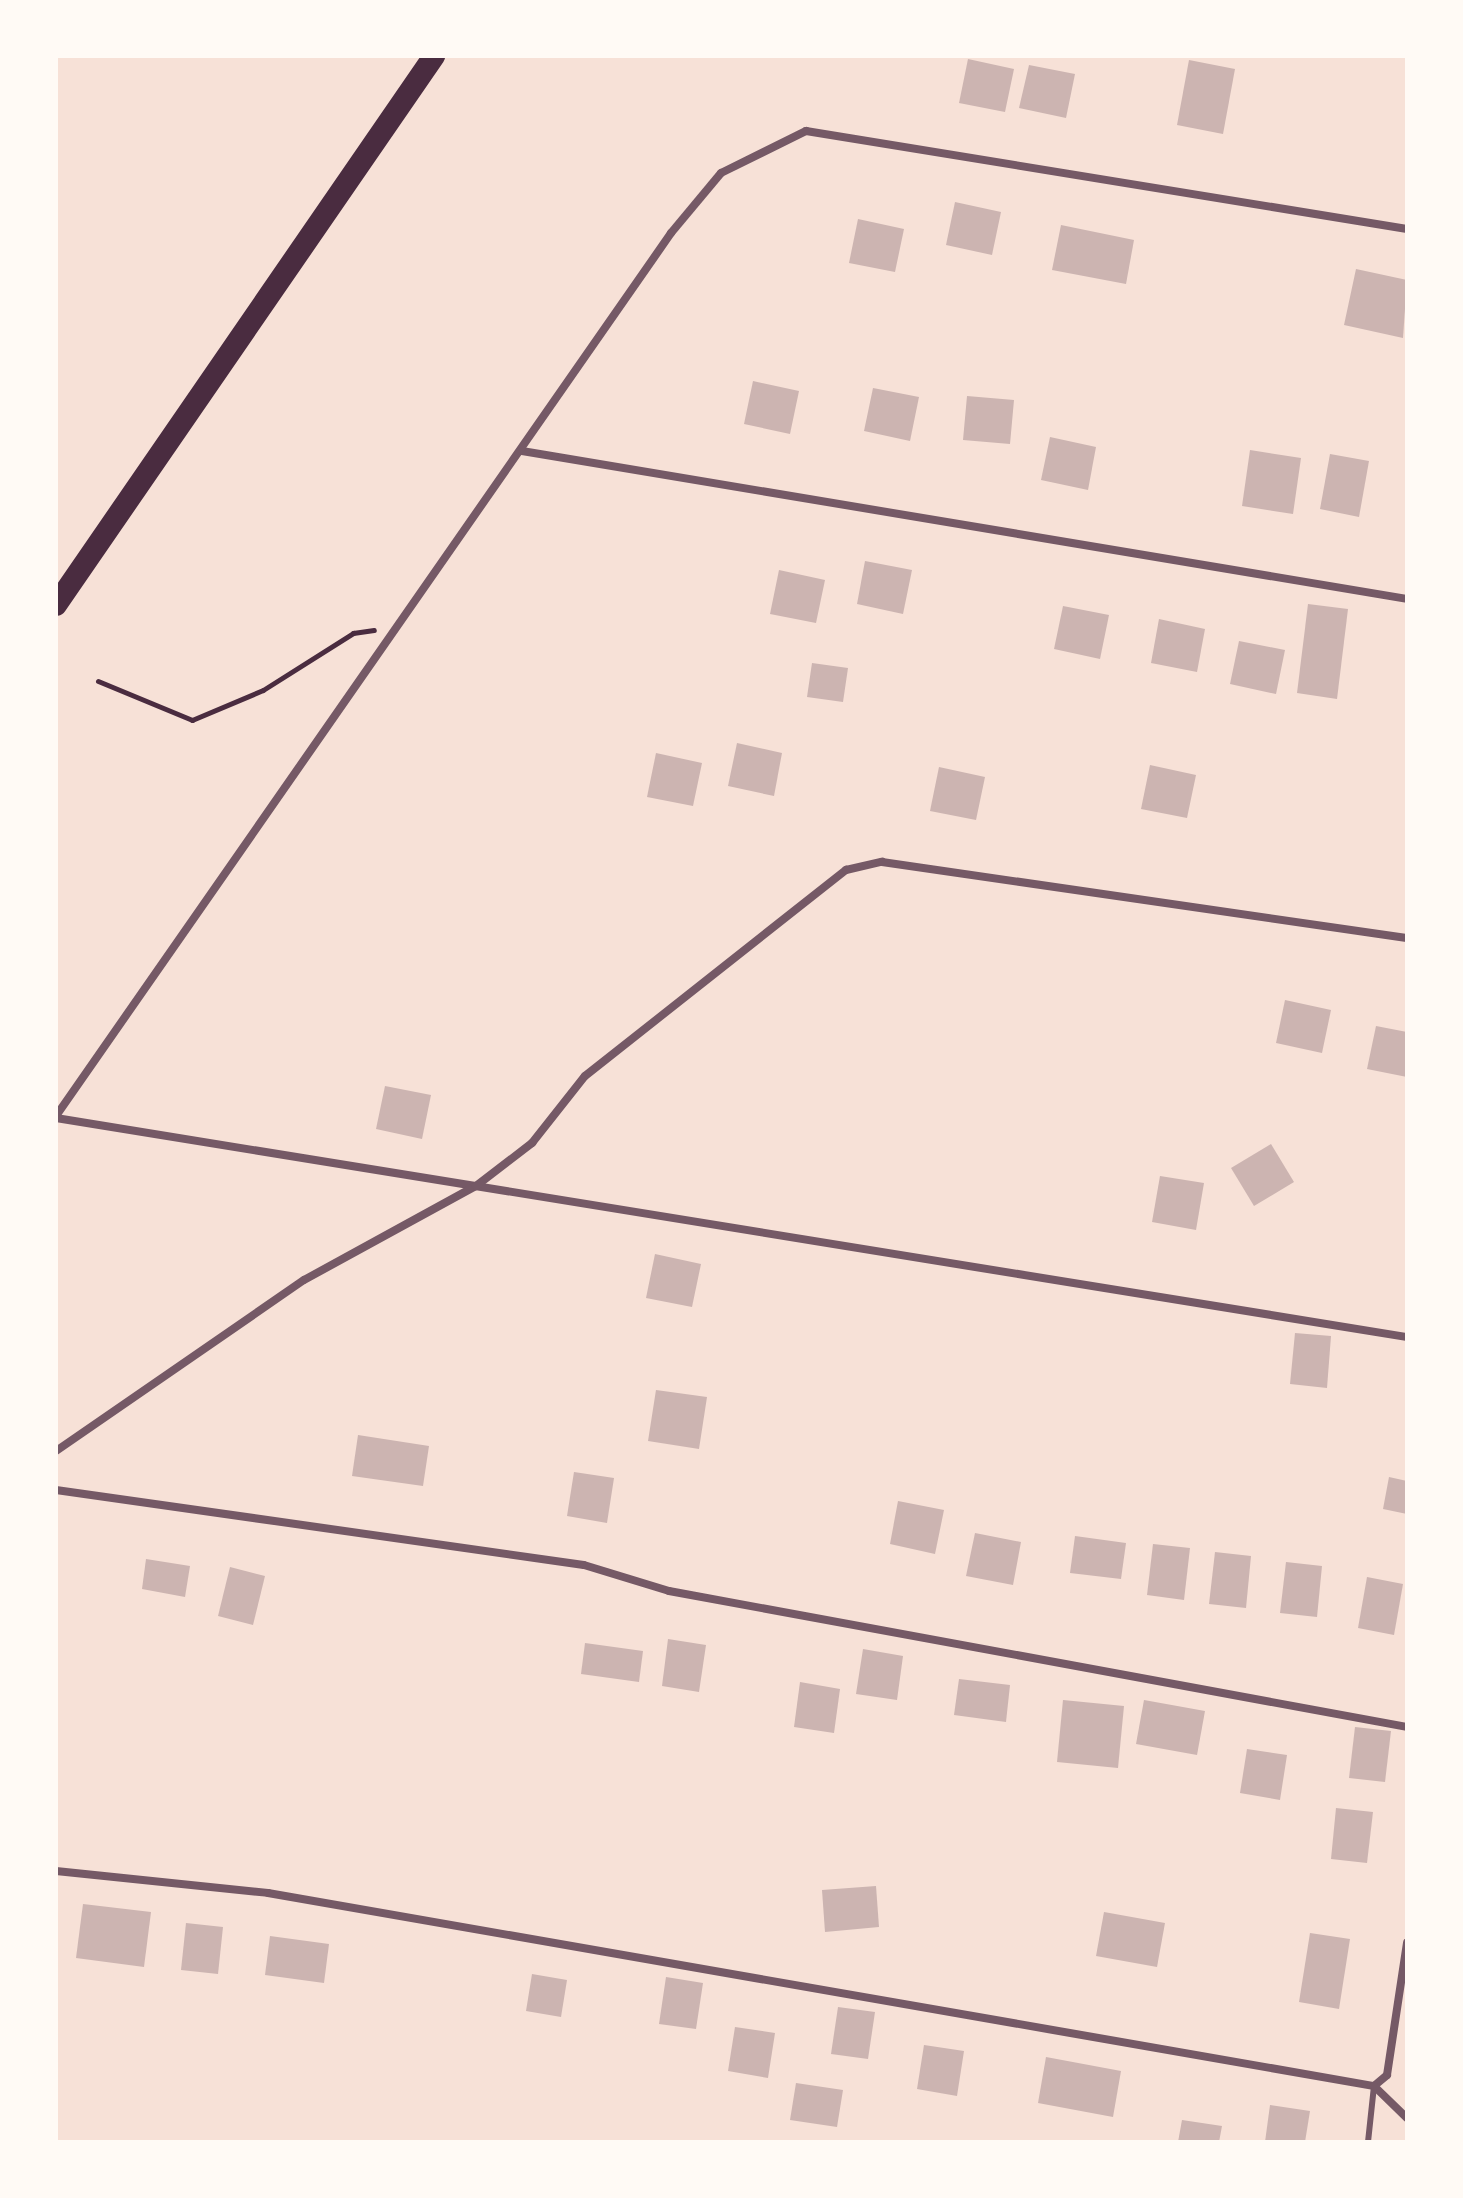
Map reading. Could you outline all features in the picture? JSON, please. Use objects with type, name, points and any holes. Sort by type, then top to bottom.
[{"type":"highway","points":[[56,605],[434,56]]},
{"type":"street","points":[[1407,229],[806,131],[721,173],[671,233],[404,625],[56,1117],[1407,1337]]},
{"type":"street","points":[[522,451],[1407,599]]},
{"type":"street","points":[[56,1451],[304,1280],[476,1186],[532,1143],[585,1076],[846,870],[882,862],[1407,938]]},
{"type":"street","points":[[56,1490],[584,1565],[669,1591],[1407,1727]]},
{"type":"street","points":[[56,1871],[268,1893],[1374,2086],[1407,2118]]},
{"type":"street","points":[[1374,2086],[1387,2075],[1407,1942]]},
{"type":"lane","points":[[1368,2142],[1374,2086]]},
{"type":"path","points":[[98,681],[192,720],[263,690],[353,633],[404,625]]},
{"type":"building","points":[[968,59],[1014,69],[1005,112],[959,103]]},
{"type":"building","points":[[1189,60],[1235,69],[1223,134],[1177,125]]},
{"type":"building","points":[[1029,65],[1075,74],[1066,118],[1019,108]]},
{"type":"building","points":[[955,202],[1001,212],[992,255],[946,245]]},
{"type":"building","points":[[858,219],[904,229],[895,272],[849,263]]},
{"type":"building","points":[[1061,225],[1134,240],[1126,284],[1052,270]]},
{"type":"building","points":[[1356,269],[1407,280],[1403,338],[1344,325]]},
{"type":"building","points":[[753,381],[799,391],[790,434],[744,424]]},
{"type":"building","points":[[873,388],[919,397],[910,441],[864,431]]},
{"type":"building","points":[[967,396],[1014,400],[1010,444],[963,440]]},
{"type":"building","points":[[1050,437],[1096,447],[1088,490],[1041,480]]},
{"type":"building","points":[[1250,450],[1301,458],[1293,514],[1242,506]]},
{"type":"building","points":[[1330,454],[1369,461],[1359,517],[1320,509]]},
{"type":"building","points":[[865,561],[912,570],[903,614],[857,604]]},
{"type":"building","points":[[779,570],[825,580],[816,623],[770,614]]},
{"type":"building","points":[[1308,604],[1348,609],[1337,699],[1297,693]]},
{"type":"building","points":[[1063,606],[1109,615],[1100,659],[1054,649]]},
{"type":"building","points":[[1159,619],[1205,629],[1197,672],[1151,663]]},
{"type":"building","points":[[1239,641],[1285,650],[1276,694],[1230,684]]},
{"type":"building","points":[[812,663],[848,668],[843,702],[807,697]]},
{"type":"building","points":[[737,743],[782,753],[774,796],[728,786]]},
{"type":"building","points":[[656,753],[702,763],[693,806],[647,797]]},
{"type":"building","points":[[1150,765],[1196,775],[1187,818],[1141,809]]},
{"type":"building","points":[[939,767],[985,777],[976,820],[930,811]]},
{"type":"building","points":[[1285,1000],[1331,1010],[1322,1053],[1276,1043]]},
{"type":"building","points":[[1376,1026],[1407,1032],[1407,1077],[1367,1069]]},
{"type":"building","points":[[385,1086],[431,1095],[422,1139],[376,1129]]},
{"type":"building","points":[[1271,1144],[1294,1182],[1254,1206],[1231,1168]]},
{"type":"building","points":[[1160,1176],[1204,1183],[1196,1230],[1152,1222]]},
{"type":"building","points":[[655,1254],[701,1264],[692,1307],[646,1298]]},
{"type":"building","points":[[1295,1333],[1331,1336],[1327,1388],[1290,1384]]},
{"type":"building","points":[[656,1390],[707,1397],[699,1449],[648,1441]]},
{"type":"building","points":[[358,1435],[429,1446],[423,1486],[352,1476]]},
{"type":"building","points":[[574,1472],[614,1478],[607,1523],[567,1516]]},
{"type":"building","points":[[1389,1477],[1407,1481],[1407,1514],[1383,1509]]},
{"type":"building","points":[[898,1501],[944,1510],[935,1554],[890,1544]]},
{"type":"building","points":[[975,1533],[1021,1542],[1013,1585],[966,1576]]},
{"type":"building","points":[[1075,1536],[1126,1543],[1121,1579],[1070,1573]]},
{"type":"building","points":[[1153,1544],[1190,1548],[1184,1600],[1147,1595]]},
{"type":"building","points":[[1215,1552],[1251,1556],[1246,1608],[1209,1604]]},
{"type":"building","points":[[146,1559],[190,1566],[185,1597],[142,1589]]},
{"type":"building","points":[[1286,1562],[1322,1566],[1317,1617],[1280,1613]]},
{"type":"building","points":[[230,1567],[265,1576],[253,1625],[218,1616]]},
{"type":"building","points":[[1367,1577],[1403,1584],[1394,1635],[1358,1628]]},
{"type":"building","points":[[668,1639],[706,1645],[699,1692],[662,1686]]},
{"type":"building","points":[[585,1643],[643,1651],[639,1682],[581,1674]]},
{"type":"building","points":[[863,1649],[903,1656],[897,1700],[856,1694]]},
{"type":"building","points":[[959,1679],[1010,1685],[1006,1722],[954,1715]]},
{"type":"building","points":[[800,1682],[840,1689],[834,1733],[794,1727]]},
{"type":"building","points":[[1063,1700],[1124,1706],[1118,1768],[1057,1762]]},
{"type":"building","points":[[1144,1700],[1205,1711],[1197,1755],[1136,1744]]},
{"type":"building","points":[[1355,1727],[1391,1731],[1385,1782],[1349,1778]]},
{"type":"building","points":[[1247,1749],[1287,1755],[1280,1800],[1240,1793]]},
{"type":"building","points":[[1336,1808],[1373,1812],[1367,1863],[1331,1859]]},
{"type":"building","points":[[876,1886],[879,1927],[825,1932],[822,1890]]},
{"type":"building","points":[[83,1904],[151,1912],[144,1967],[76,1958]]},
{"type":"building","points":[[1104,1912],[1165,1923],[1157,1967],[1096,1956]]},
{"type":"building","points":[[186,1923],[223,1927],[218,1974],[181,1970]]},
{"type":"building","points":[[1310,1933],[1350,1939],[1339,2009],[1299,2002]]},
{"type":"building","points":[[270,1936],[329,1944],[324,1983],[265,1975]]},
{"type":"building","points":[[532,1974],[567,1980],[561,2017],[526,2011]]},
{"type":"building","points":[[666,1977],[703,1983],[696,2029],[659,2024]]},
{"type":"building","points":[[838,2007],[875,2012],[868,2059],[831,2054]]},
{"type":"building","points":[[735,2027],[775,2033],[768,2078],[728,2071]]},
{"type":"building","points":[[924,2045],[964,2051],[957,2096],[917,2089]]},
{"type":"building","points":[[1046,2057],[1121,2071],[1113,2117],[1038,2103]]},
{"type":"building","points":[[796,2083],[843,2090],[837,2127],[790,2120]]},
{"type":"building","points":[[1270,2105],[1310,2111],[1305,2142],[1265,2142]]},
{"type":"building","points":[[1182,2120],[1222,2126],[1219,2142],[1178,2142]]}]
